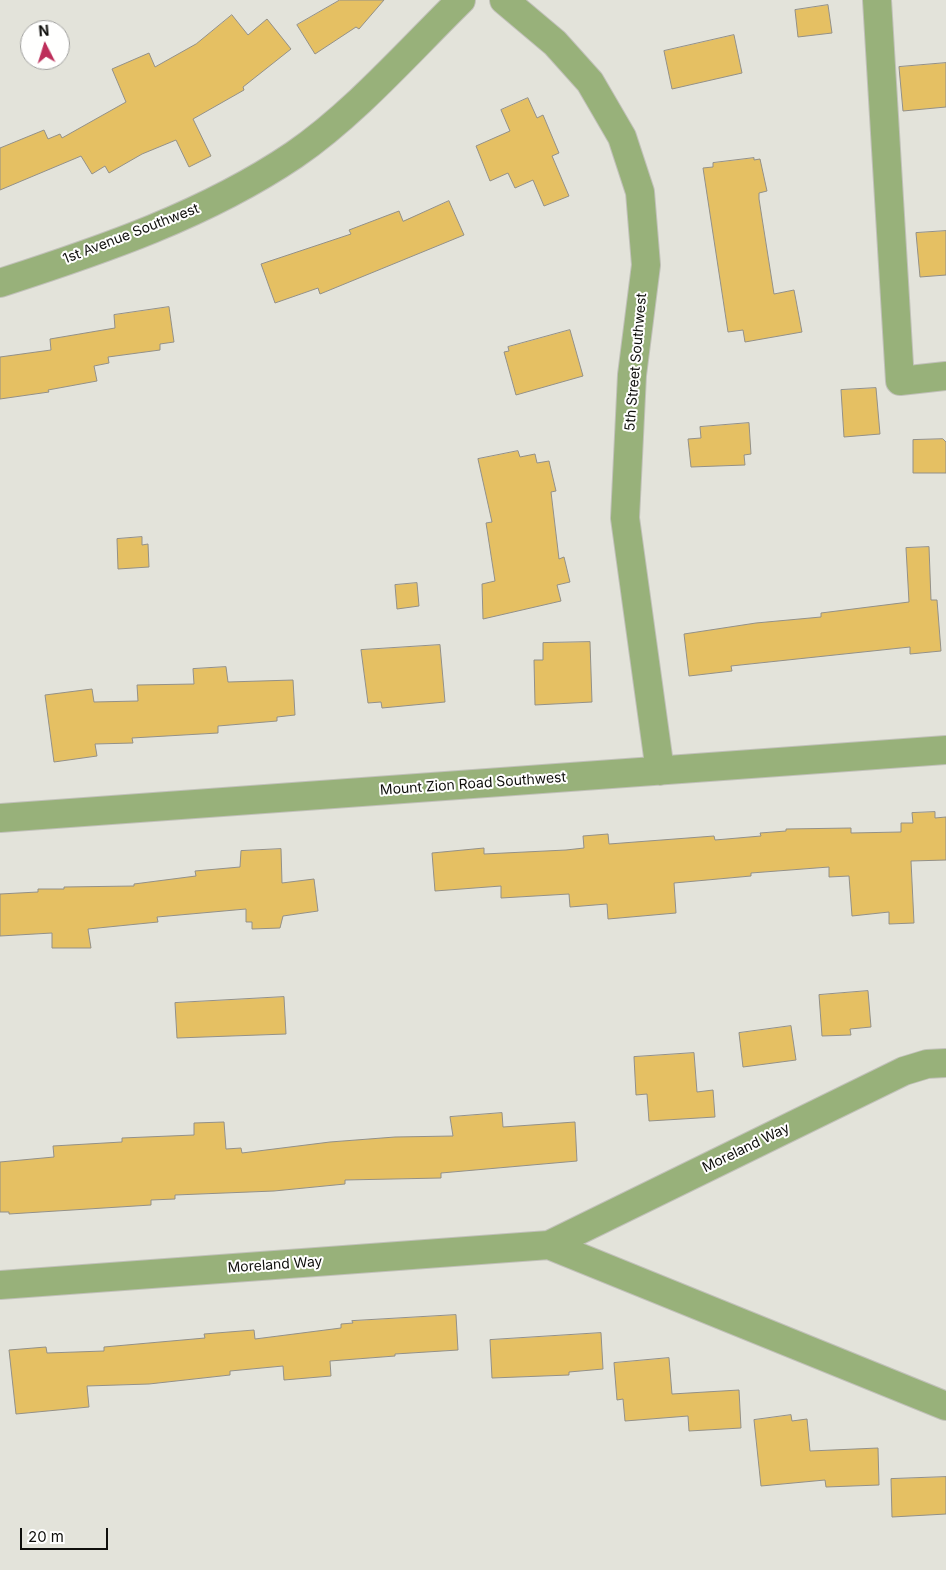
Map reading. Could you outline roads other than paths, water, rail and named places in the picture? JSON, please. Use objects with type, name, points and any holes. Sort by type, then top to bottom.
[{"type":"street","name":"1st Avenue Southwest","points":[[0,282],[164,225],[235,192],[296,154],[354,106],[461,0]]},
{"type":"street","name":"5th Street Southwest","points":[[504,0],[554,43],[590,82],[622,137],[640,192],[646,265],[632,375],[625,518],[660,771]]},
{"type":"street","points":[[877,0],[900,381],[946,376]]},
{"type":"street","name":"Mount Zion Road Southwest","points":[[0,818],[946,750]]},
{"type":"street","name":"Moreland Way","points":[[0,1285],[550,1244],[904,1071],[927,1064],[946,1063]]},
{"type":"street","name":"Moreland Way","points":[[550,1244],[946,1406]]}]
